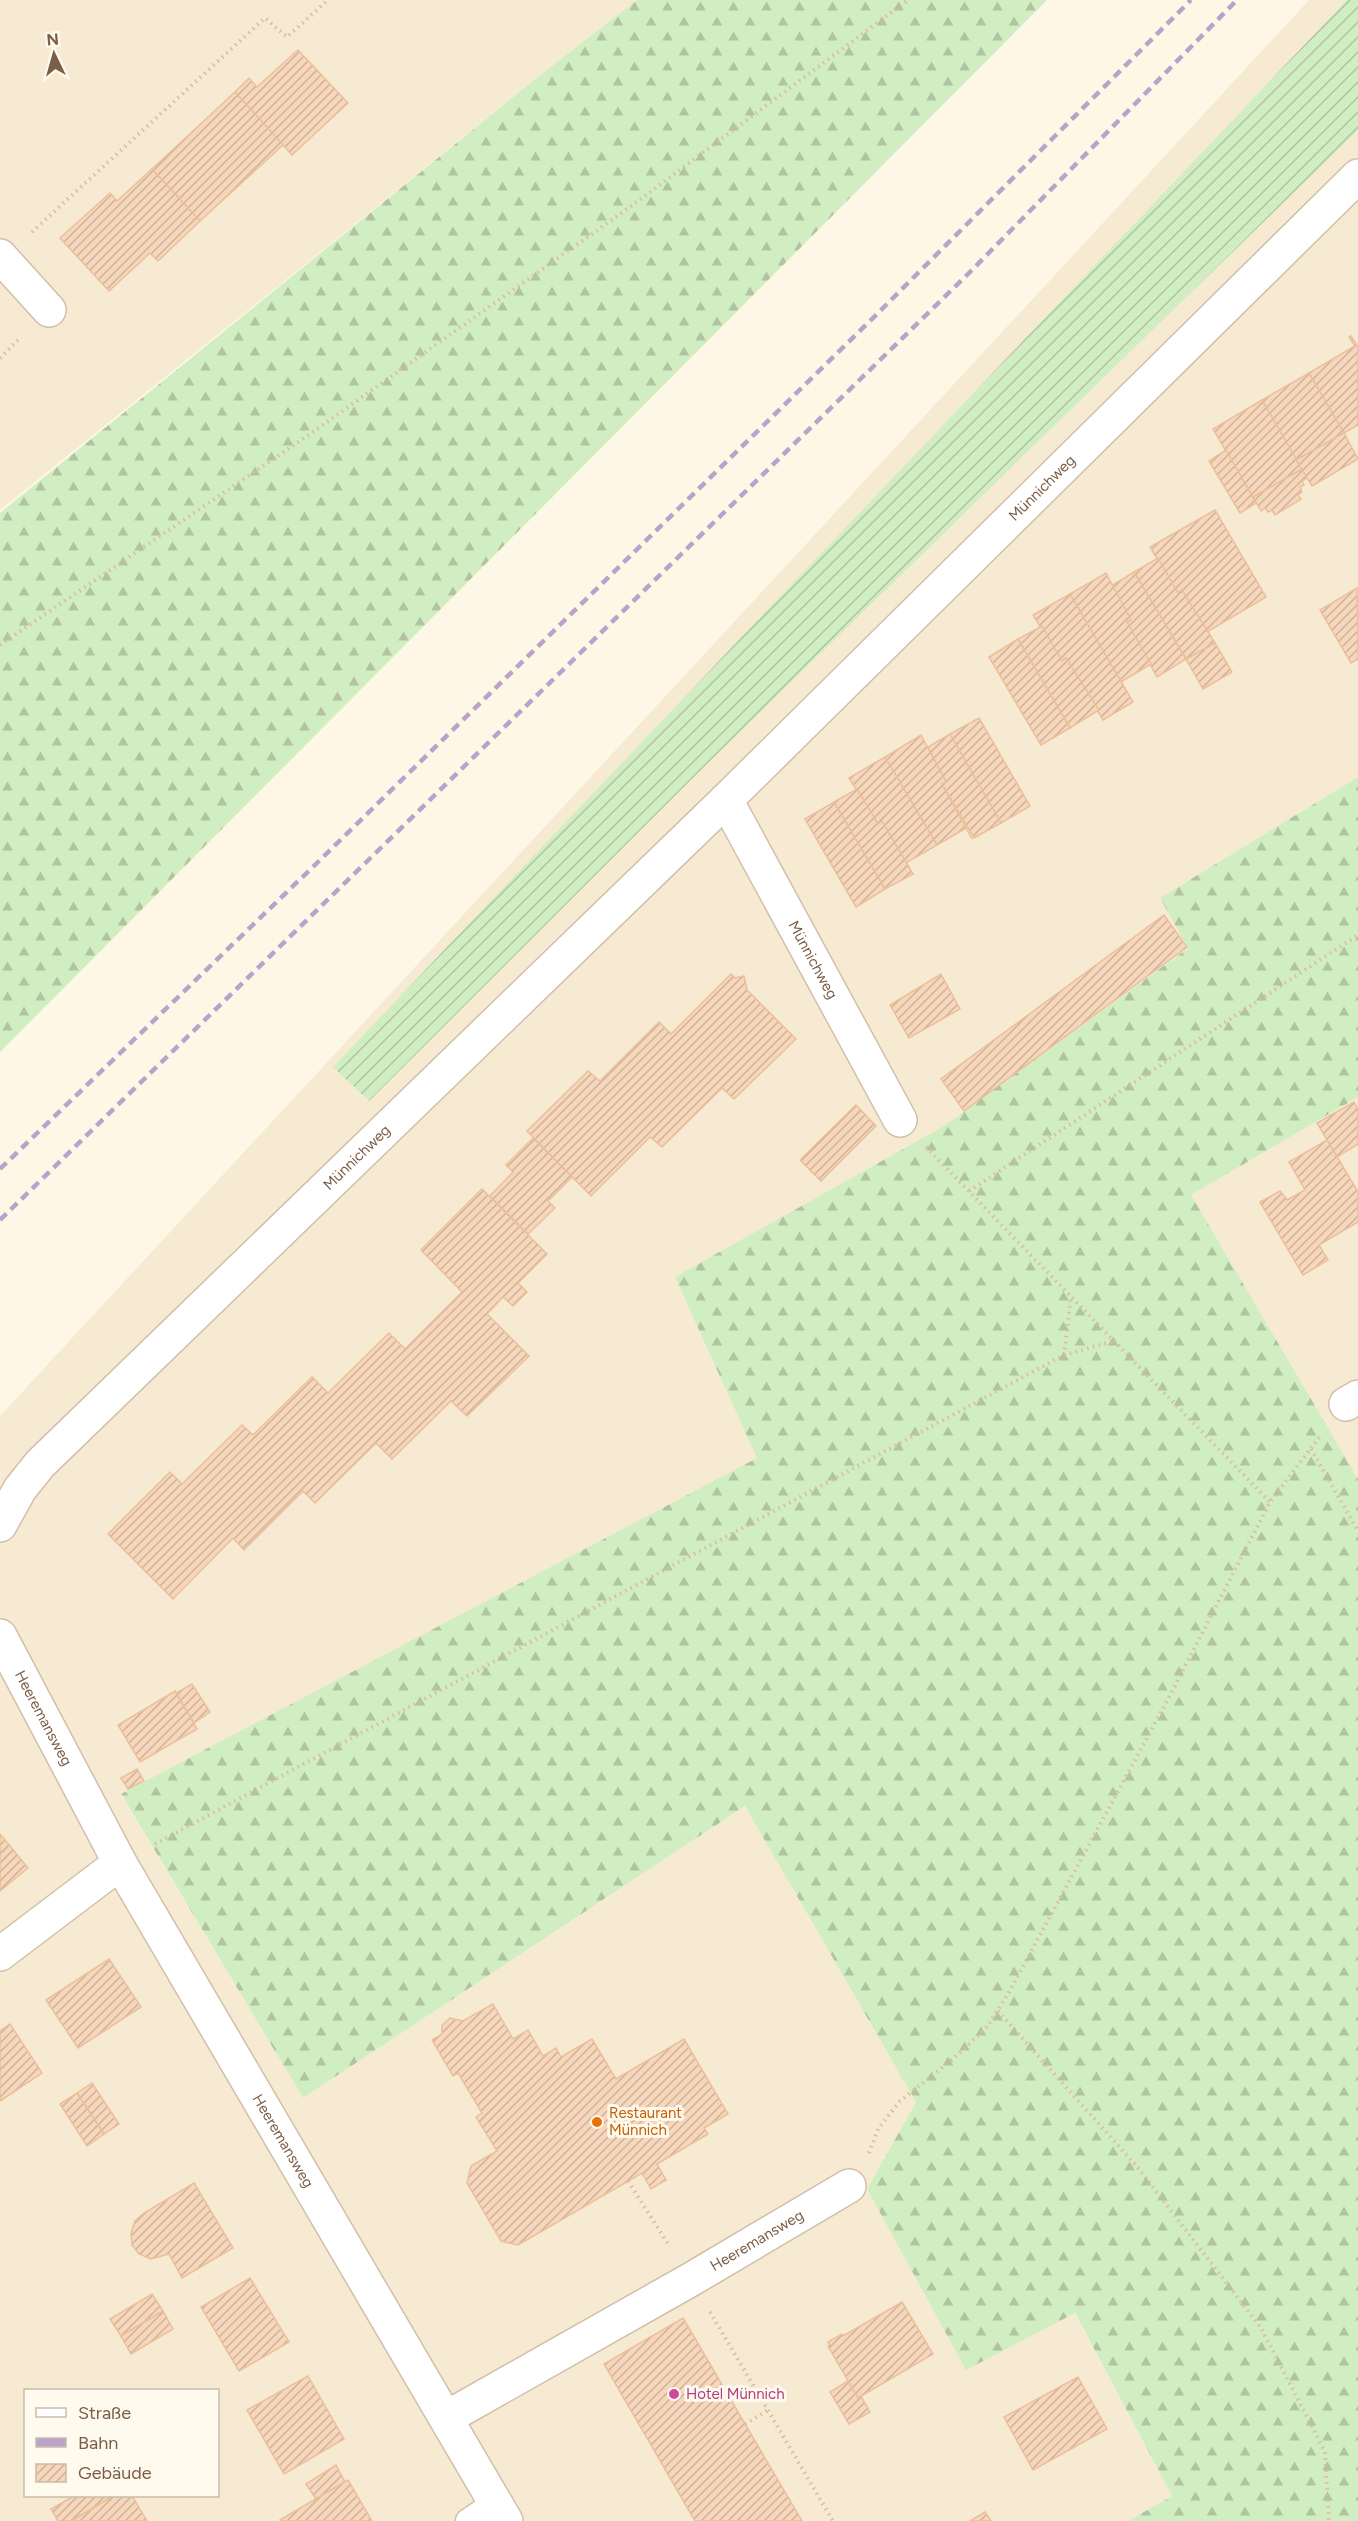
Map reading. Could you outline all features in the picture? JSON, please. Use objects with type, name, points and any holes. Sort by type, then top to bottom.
[{"type":"street","name":"Münnichweg","points":[[0,1525],[20,1489],[40,1464],[726,800],[1358,176]]},
{"type":"street","points":[[1,257],[48,310]]},
{"type":"street","name":"Münnichweg","points":[[726,800],[900,1120]]},
{"type":"street","name":"Heeremansweg","points":[[0,1636],[120,1863],[501,2512]]},
{"type":"street","points":[[0,1953],[120,1863]]},
{"type":"street","name":"Heeremansweg","points":[[446,2418],[690,2280],[849,2186]]},
{"type":"lane","points":[[468,2521],[501,2512]]},
{"type":"path","points":[[1,257],[266,18],[287,37],[328,0]]},
{"type":"path","points":[[0,645],[310,434],[543,269],[908,0]]},
{"type":"path","points":[[969,1191],[1358,935]]},
{"type":"path","points":[[900,1120],[1270,1502]]},
{"type":"path","points":[[1064,1355],[1071,1296]]},
{"type":"path","points":[[120,1863],[1064,1355],[1114,1341]]},
{"type":"path","points":[[849,2186],[867,2157],[878,2129],[900,2101],[953,2059],[987,2027],[998,2011],[1167,1701],[1270,1502],[1352,1400]]},
{"type":"path","points":[[1311,1449],[1358,1531]]},
{"type":"path","points":[[998,2011],[1139,2169],[1261,2328],[1325,2452],[1329,2521]]},
{"type":"path","points":[[628,2181],[690,2280],[833,2521]]},
{"type":"path","points":[[745,2424],[768,2410]]},
{"type":"shaded area","points":[[0,0],[637,0],[539,76],[0,510]]},
{"type":"shaded area","points":[[1309,0],[1358,0],[1358,777],[1160,898],[1188,947],[944,1126],[758,1458],[121,1795],[303,2098],[745,1806],[916,2102],[867,2189],[967,2369],[1074,2312],[1172,2496],[1128,2521],[0,2521],[0,1416]]},
{"type":"shaded area","points":[[1358,1097],[1358,1479],[1190,1195]]},
{"type":"green space","points":[[637,0],[1047,0],[0,1052],[0,513],[539,76]]},
{"type":"green space","points":[[1347,0],[1358,0],[1358,130],[706,765],[369,1101],[333,1067]]},
{"type":"green space","points":[[1358,777],[1358,1097],[1191,1195],[1358,1479],[1358,2521],[1128,2521],[1172,2496],[1075,2313],[966,2370],[867,2189],[916,2102],[745,1806],[303,2098],[121,1794],[757,1458],[675,1277],[944,1126],[1188,948],[1160,898]]},
{"type":"building","points":[[298,50],[348,103],[292,155],[235,92],[249,78],[257,87]]},
{"type":"building","points":[[235,92],[283,145],[200,221],[152,169]]},
{"type":"building","points":[[152,169],[200,221],[158,261],[150,253],[109,291],[60,238],[110,193],[117,201]]},
{"type":"building","points":[[1351,336],[1358,347],[1358,425],[1344,433],[1309,373],[1355,346],[1349,337]]},
{"type":"building","points":[[1309,373],[1344,433],[1296,460],[1262,400]]},
{"type":"building","points":[[1262,400],[1302,469],[1253,497],[1213,429]]},
{"type":"building","points":[[1344,433],[1358,459],[1312,486],[1296,460]]},
{"type":"building","points":[[1226,450],[1256,503],[1240,513],[1209,461]]},
{"type":"building","points":[[1302,469],[1307,478],[1302,481],[1304,485],[1300,487],[1302,492],[1298,495],[1301,499],[1275,515],[1272,510],[1268,512],[1265,508],[1261,511],[1253,497]]},
{"type":"building","points":[[1215,510],[1266,597],[1207,632],[1182,590],[1178,593],[1150,547]]},
{"type":"building","points":[[1158,558],[1178,593],[1182,590],[1215,643],[1186,659],[1134,572]]},
{"type":"building","points":[[1134,572],[1186,659],[1157,677],[1127,622],[1131,620],[1111,586]]},
{"type":"building","points":[[1106,573],[1131,620],[1127,622],[1151,664],[1121,682],[1070,594]]},
{"type":"building","points":[[1357,588],[1358,659],[1351,663],[1320,610]]},
{"type":"building","points":[[1070,594],[1133,702],[1103,720],[1066,658],[1062,661],[1033,615]]},
{"type":"building","points":[[1042,626],[1062,661],[1066,658],[1099,710],[1070,728],[1018,639]]},
{"type":"building","points":[[1018,639],[1070,728],[1041,745],[989,657]]},
{"type":"building","points":[[1215,643],[1232,672],[1203,689],[1186,659]]},
{"type":"building","points":[[979,718],[1030,806],[1001,823],[950,734]]},
{"type":"building","points":[[950,734],[1001,823],[974,838],[942,784],[946,782],[928,747]]},
{"type":"building","points":[[921,735],[946,782],[942,784],[966,828],[937,845],[885,757]]},
{"type":"building","points":[[885,757],[937,845],[906,863],[882,821],[878,824],[849,778]]},
{"type":"building","points":[[857,789],[878,824],[882,821],[913,874],[885,889],[834,802]]},
{"type":"building","points":[[834,802],[885,889],[856,907],[805,819]]},
{"type":"building","points":[[1164,915],[1187,947],[964,1111],[941,1079]]},
{"type":"building","points":[[731,974],[735,978],[744,976],[747,990],[796,1039],[734,1099],[722,1088],[662,1147],[650,1137],[591,1196],[527,1131],[588,1071],[600,1081],[659,1022],[671,1034]]},
{"type":"building","points":[[941,974],[960,1009],[909,1038],[890,1005]]},
{"type":"building","points":[[1354,1102],[1358,1109],[1358,1144],[1337,1157],[1317,1123]]},
{"type":"building","points":[[856,1105],[876,1126],[821,1181],[800,1160]]},
{"type":"building","points":[[533,1138],[572,1177],[548,1201],[555,1208],[528,1234],[490,1196],[513,1172],[506,1165]]},
{"type":"building","points":[[1327,1140],[1358,1192],[1358,1222],[1319,1245],[1328,1260],[1303,1275],[1260,1202],[1280,1191],[1287,1200],[1305,1190],[1289,1162]]},
{"type":"building","points":[[482,1189],[547,1254],[518,1283],[527,1292],[513,1306],[503,1297],[487,1314],[529,1356],[467,1416],[451,1401],[392,1459],[376,1443],[315,1503],[303,1491],[244,1550],[233,1538],[173,1599],[108,1534],[170,1472],[182,1484],[242,1425],[253,1435],[312,1377],[328,1393],[389,1333],[405,1349],[462,1292],[421,1250]]},
{"type":"building","points":[[192,1684],[210,1712],[194,1723],[176,1693]]},
{"type":"building","points":[[175,1691],[197,1729],[140,1762],[118,1725]]},
{"type":"building","points":[[137,1769],[144,1781],[128,1789],[121,1778]]},
{"type":"building","points":[[0,1834],[28,1868],[0,1891]]},
{"type":"building","points":[[109,1959],[141,2007],[78,2048],[46,2000]]},
{"type":"building","name":"Restaurant Münnich","points":[[493,2004],[513,2039],[528,2030],[543,2056],[556,2048],[561,2057],[592,2039],[616,2079],[684,2039],[728,2114],[704,2128],[708,2134],[657,2164],[666,2180],[651,2189],[642,2173],[518,2245],[501,2241],[467,2183],[471,2166],[497,2151],[476,2117],[482,2113],[458,2073],[453,2076],[432,2040],[442,2034],[442,2025],[450,2018],[463,2021]]},
{"type":"building","points":[[10,2024],[42,2073],[0,2101],[0,2031]]},
{"type":"building","points":[[92,2083],[119,2124],[104,2134],[77,2093]]},
{"type":"building","points":[[77,2093],[104,2134],[87,2146],[60,2104]]},
{"type":"building","points":[[194,2183],[233,2248],[182,2278],[169,2254],[151,2259],[139,2254],[132,2245],[131,2233],[135,2221],[144,2213]]},
{"type":"building","points":[[250,2278],[289,2342],[239,2371],[201,2307]]},
{"type":"building","points":[[152,2294],[163,2311],[121,2336],[110,2319]]},
{"type":"building","points":[[902,2302],[933,2354],[858,2398],[828,2346],[830,2345],[828,2342],[842,2334],[843,2336]]},
{"type":"building","points":[[163,2311],[173,2329],[131,2354],[121,2336]]},
{"type":"building","name":"Hotel Münnich","points":[[683,2318],[802,2521],[695,2521],[604,2364]]},
{"type":"building","points":[[308,2376],[344,2439],[284,2474],[247,2410]]},
{"type":"building","points":[[1078,2377],[1107,2429],[1033,2470],[1004,2417]]},
{"type":"building","points":[[848,2381],[858,2398],[861,2396],[870,2412],[849,2424],[830,2392]]},
{"type":"building","points":[[336,2465],[345,2482],[316,2499],[306,2484]]},
{"type":"building","points":[[348,2480],[372,2521],[280,2520]]},
{"type":"building","points":[[72,2497],[112,2497],[71,2521],[58,2521],[51,2509]]},
{"type":"building","points":[[111,2497],[133,2497],[147,2521],[72,2521]]},
{"type":"building","points":[[985,2512],[991,2521],[970,2521]]},
{"type":"railway","points":[[0,1169],[319,861],[873,318],[1191,0]]},
{"type":"railway","points":[[0,1220],[970,272],[1237,0]]},
{"type":"place","name":"Restaurant Münnich","points":[[597,2122]]},
{"type":"place","name":"Hotel Münnich","points":[[674,2394]]}]
